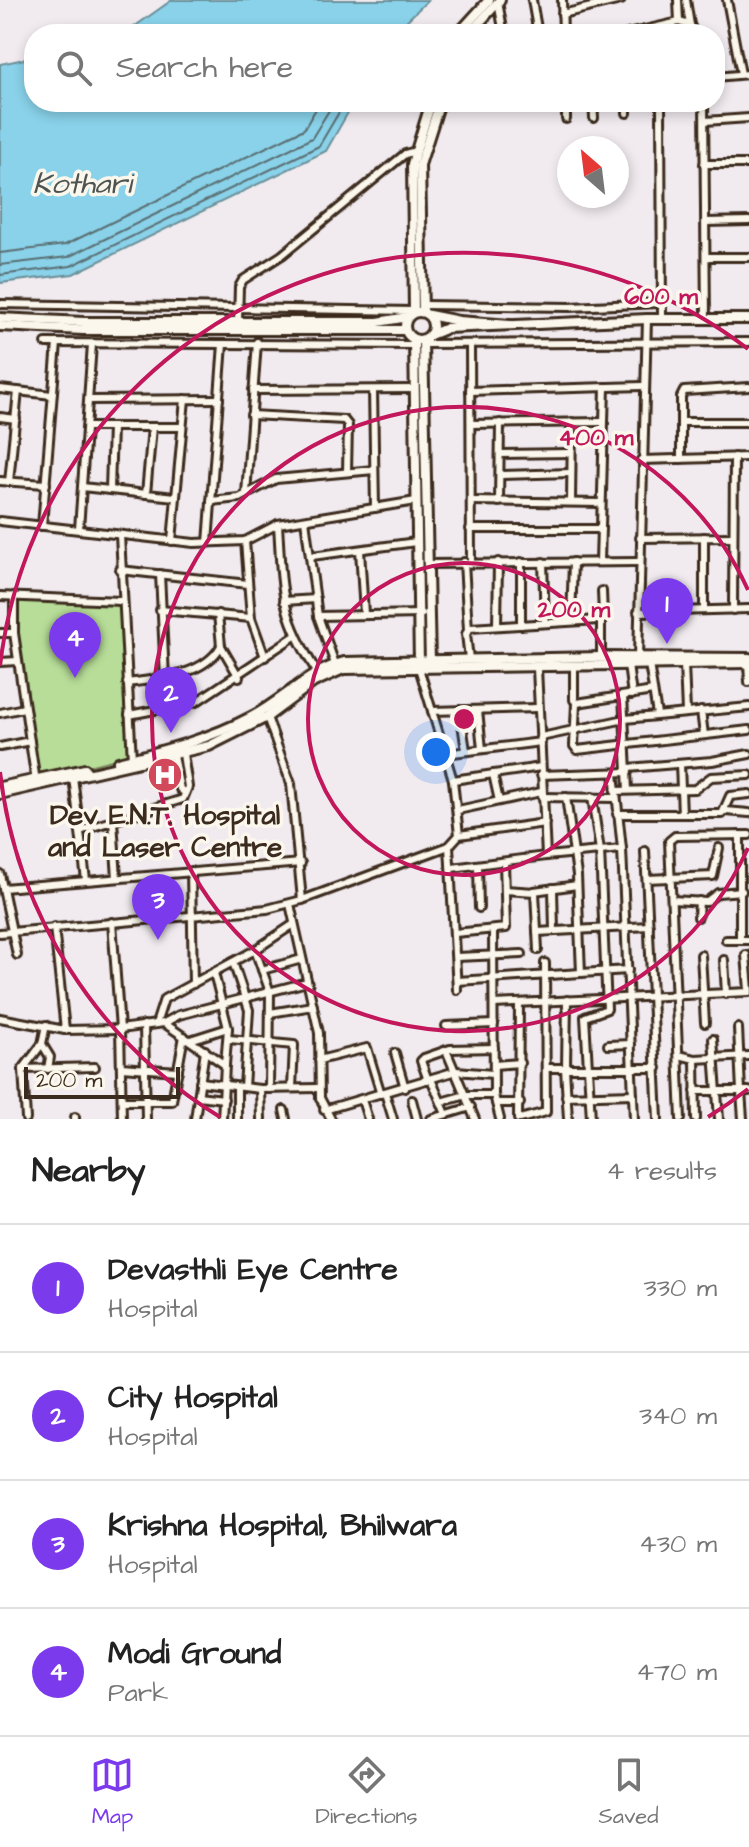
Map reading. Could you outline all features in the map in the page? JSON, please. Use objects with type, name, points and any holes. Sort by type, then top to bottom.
[{"type":"main road","points":[[470,24],[496,1]]},
{"type":"main road","points":[[477,24],[496,1]]},
{"type":"main road","points":[[418,312],[412,164],[432,112]]},
{"type":"main road","points":[[405,330],[418,312],[420,165],[433,112]]},
{"type":"main road","points":[[418,312],[434,324],[421,341],[415,389],[419,664]]},
{"type":"main road","points":[[0,326],[83,330],[250,329],[339,326],[378,322],[418,312],[459,321],[511,325]]},
{"type":"main road","points":[[0,318],[84,322],[238,321],[339,326],[405,330],[421,341]]},
{"type":"main road","points":[[421,341],[447,328],[647,319],[749,319]]},
{"type":"main road","points":[[421,341],[430,663]]},
{"type":"main road","points":[[132,761],[183,754],[221,741],[331,672],[469,659],[638,657],[748,661]]},
{"type":"main road","points":[[430,663],[537,668],[748,661]]},
{"type":"main road","points":[[0,787],[132,761],[207,738],[265,714],[317,672],[335,664],[419,664]]},
{"type":"main road","points":[[0,794],[36,782]]},
{"type":"street","points":[[532,0],[536,24]]},
{"type":"street","points":[[562,0],[562,24]]},
{"type":"street","points":[[562,14],[621,0]]},
{"type":"street","points":[[678,0],[679,22]]},
{"type":"street","points":[[686,0],[690,24]]},
{"type":"street","points":[[727,0],[741,74]]},
{"type":"street","points":[[496,1],[502,24]]},
{"type":"street","points":[[673,24],[686,24]]},
{"type":"street","points":[[725,76],[749,74]]},
{"type":"street","points":[[566,112],[566,119]]},
{"type":"street","points":[[594,112],[594,118]]},
{"type":"street","points":[[661,112],[662,319]]},
{"type":"street","points":[[705,112],[706,319]]},
{"type":"street","points":[[705,121],[749,118]]},
{"type":"street","points":[[238,321],[243,280],[282,255],[405,154],[416,151]]},
{"type":"street","points":[[704,164],[749,164]]},
{"type":"street","points":[[706,222],[749,221]]},
{"type":"street","points":[[706,257],[749,257]]},
{"type":"street","points":[[0,304],[418,312],[660,303]]},
{"type":"street","points":[[638,657],[643,343],[647,319]]},
{"type":"street","points":[[246,495],[253,390],[254,342],[250,329]]},
{"type":"street","points":[[46,343],[749,342]]},
{"type":"street","points":[[42,526],[57,343]]},
{"type":"street","points":[[79,529],[92,344]]},
{"type":"street","points":[[208,543],[223,344]]},
{"type":"street","points":[[469,659],[470,344]]},
{"type":"street","points":[[470,391],[642,386]]},
{"type":"street","points":[[600,562],[605,387]]},
{"type":"street","points":[[681,459],[681,397],[687,389],[749,387]]},
{"type":"street","points":[[0,389],[52,395]]},
{"type":"street","points":[[253,390],[415,389]]},
{"type":"street","points":[[373,390],[375,508]]},
{"type":"street","points":[[9,482],[18,391]]},
{"type":"street","points":[[172,541],[185,399]]},
{"type":"street","points":[[89,400],[219,399]]},
{"type":"street","points":[[251,415],[344,420],[348,425],[347,472]]},
{"type":"street","points":[[0,417],[16,419]]},
{"type":"street","points":[[571,502],[572,422]]},
{"type":"street","points":[[471,424],[603,422]]},
{"type":"street","points":[[681,422],[749,422]]},
{"type":"street","points":[[499,502],[502,475],[500,423]]},
{"type":"street","points":[[87,427],[182,427]]},
{"type":"street","points":[[110,490],[112,427]]},
{"type":"street","points":[[146,494],[152,427]]},
{"type":"street","points":[[501,454],[571,453]]},
{"type":"street","points":[[733,610],[734,457]]},
{"type":"street","points":[[641,460],[749,457]]},
{"type":"street","points":[[211,501],[246,495],[276,479],[374,470]]},
{"type":"street","points":[[502,475],[571,473]]},
{"type":"street","points":[[0,481],[46,484]]},
{"type":"street","points":[[82,487],[175,497]]},
{"type":"street","points":[[0,521],[208,543],[245,541],[278,524],[416,501]]},
{"type":"street","points":[[471,501],[601,503]]},
{"type":"street","points":[[305,520],[318,616],[335,664]]},
{"type":"street","points":[[278,524],[284,601],[295,636],[317,672]]},
{"type":"street","points":[[470,529],[601,529]]},
{"type":"street","points":[[120,535],[121,601],[132,761]]},
{"type":"street","points":[[704,537],[704,610]]},
{"type":"street","points":[[640,538],[733,537]]},
{"type":"street","points":[[245,541],[251,618],[265,657]]},
{"type":"street","points":[[312,556],[416,542]]},
{"type":"street","points":[[360,550],[364,614]]},
{"type":"street","points":[[497,626],[498,562]]},
{"type":"street","points":[[521,562],[521,625]]},
{"type":"street","points":[[543,562],[545,623]]},
{"type":"street","points":[[571,621],[573,562]]},
{"type":"street","points":[[427,564],[639,562]]},
{"type":"street","points":[[120,570],[248,584]]},
{"type":"street","points":[[160,574],[165,678]]},
{"type":"street","points":[[601,657],[602,591]]},
{"type":"street","points":[[0,596],[121,601]]},
{"type":"street","points":[[14,596],[14,633],[36,782]]},
{"type":"street","points":[[284,601],[316,599]]},
{"type":"street","points":[[638,612],[749,609]]},
{"type":"street","points":[[160,610],[251,618]]},
{"type":"street","points":[[218,614],[221,646],[239,677]]},
{"type":"street","points":[[318,616],[428,614]]},
{"type":"street","points":[[468,630],[601,618]]},
{"type":"street","points":[[0,633],[14,633]]},
{"type":"street","points":[[129,715],[186,706],[239,677],[295,636]]},
{"type":"street","points":[[127,683],[165,678],[209,659],[221,646]]},
{"type":"street","points":[[0,662],[18,661]]},
{"type":"street","points":[[748,661],[749,682]]},
{"type":"street","points":[[426,682],[430,663]]},
{"type":"street","points":[[419,664],[453,780],[459,835]]},
{"type":"street","points":[[649,664],[657,715]]},
{"type":"street","points":[[684,664],[686,712]]},
{"type":"street","points":[[628,665],[625,719],[628,790]]},
{"type":"street","points":[[574,667],[576,749],[626,747],[749,730]]},
{"type":"street","points":[[537,668],[546,856]]},
{"type":"street","points":[[576,703],[653,691]]},
{"type":"street","points":[[445,754],[541,739],[625,719],[749,707]]},
{"type":"street","points":[[0,713],[24,708]]},
{"type":"street","points":[[432,711],[538,708]]},
{"type":"street","points":[[460,710],[466,751]]},
{"type":"street","points":[[478,710],[482,749]]},
{"type":"street","points":[[701,711],[704,735]]},
{"type":"street","points":[[265,714],[291,784],[301,863],[302,900]]},
{"type":"street","points":[[0,747],[30,741]]},
{"type":"street","points":[[80,831],[181,800],[188,787],[183,754]]},
{"type":"street","points":[[453,780],[541,771],[614,773],[749,754]]},
{"type":"street","points":[[173,756],[180,789],[185,793]]},
{"type":"street","points":[[680,764],[682,814]]},
{"type":"street","points":[[614,773],[622,849],[634,1119]]},
{"type":"street","points":[[73,774],[86,880]]},
{"type":"street","points":[[493,774],[499,801]]},
{"type":"street","points":[[458,810],[542,795],[592,797],[628,790],[699,789],[715,775],[749,775]]},
{"type":"street","points":[[726,811],[730,796],[749,794]]},
{"type":"street","points":[[566,797],[577,885],[581,973]]},
{"type":"street","points":[[591,1119],[585,1017],[605,1011],[606,998],[600,851],[592,797]]},
{"type":"street","points":[[617,814],[749,813]]},
{"type":"street","points":[[113,821],[117,878]]},
{"type":"street","points":[[0,933],[290,904],[449,846],[459,835],[545,823]]},
{"type":"street","points":[[740,835],[745,871],[740,940]]},
{"type":"street","points":[[681,1119],[670,878],[672,837],[749,835]]},
{"type":"street","points":[[449,846],[457,990]]},
{"type":"street","points":[[647,879],[713,876],[719,848]]},
{"type":"street","points":[[452,868],[622,849]]},
{"type":"street","points":[[645,851],[658,1119]]},
{"type":"street","points":[[455,933],[506,928],[504,862]]},
{"type":"street","points":[[3,888],[301,863]]},
{"type":"street","points":[[478,866],[479,908]]},
{"type":"street","points":[[191,871],[193,984]]},
{"type":"street","points":[[0,874],[17,955]]},
{"type":"street","points":[[505,890],[534,891],[577,885]]},
{"type":"street","points":[[553,888],[554,931]]},
{"type":"street","points":[[534,891],[538,950]]},
{"type":"street","points":[[672,900],[708,901],[718,893],[742,891]]},
{"type":"street","points":[[698,917],[699,901]]},
{"type":"street","points":[[290,904],[313,1006],[319,1060],[318,1088],[328,1115]]},
{"type":"street","points":[[112,922],[120,1029],[122,1119]]},
{"type":"street","points":[[160,1024],[161,1003],[255,950],[294,924]]},
{"type":"street","points":[[537,932],[649,926]]},
{"type":"street","points":[[54,927],[65,1030]]},
{"type":"street","points":[[493,931],[493,1074],[500,1119]]},
{"type":"street","points":[[726,940],[749,940]]},
{"type":"street","points":[[255,950],[270,992],[272,1043],[269,1089]]},
{"type":"street","points":[[456,957],[522,954]]},
{"type":"street","points":[[701,955],[705,1023]]},
{"type":"street","points":[[494,1004],[704,996],[749,991],[746,955]]},
{"type":"street","points":[[262,970],[302,959]]},
{"type":"street","points":[[724,960],[726,994]]},
{"type":"street","points":[[233,962],[247,998],[247,1041],[237,1119]]},
{"type":"street","points":[[519,1003],[519,1119],[546,1112],[545,963]]},
{"type":"street","points":[[457,981],[628,970]]},
{"type":"street","points":[[214,973],[229,1039],[222,1119]]},
{"type":"street","points":[[0,1018],[65,1030],[120,1029],[160,1024],[179,1015],[307,982]]},
{"type":"street","points":[[567,1000],[568,1119]]},
{"type":"street","points":[[270,1013],[313,1006]]},
{"type":"street","points":[[160,1024],[187,1038],[225,1065]]},
{"type":"street","points":[[446,1026],[494,1024]]},
{"type":"street","points":[[26,1119],[23,1069],[42,1044],[46,1025]]},
{"type":"street","points":[[144,1025],[146,1119]]},
{"type":"street","points":[[187,1038],[228,1028]]},
{"type":"street","points":[[738,1028],[744,1091],[743,1119]]},
{"type":"street","points":[[122,1101],[172,1101],[187,1038]]},
{"type":"street","points":[[229,1039],[295,1047],[292,1088]]},
{"type":"street","points":[[713,1039],[719,1119]]},
{"type":"street","points":[[42,1044],[50,1057],[48,1069]]},
{"type":"street","points":[[608,1045],[631,1044]]},
{"type":"street","points":[[319,1060],[367,1048],[393,1119]]},
{"type":"street","points":[[446,1114],[422,1059],[446,1050],[494,1048]]},
{"type":"street","points":[[195,1119],[205,1050]]},
{"type":"street","points":[[446,1050],[475,1119]]},
{"type":"street","points":[[395,1053],[405,1088]]},
{"type":"street","points":[[679,1055],[695,1059],[749,1056]]},
{"type":"street","points":[[695,1059],[696,1119]]},
{"type":"street","points":[[494,1065],[520,1063]]},
{"type":"street","points":[[23,1069],[95,1067]]},
{"type":"street","points":[[121,1067],[178,1071]]},
{"type":"street","points":[[547,1068],[657,1068]]},
{"type":"street","points":[[320,1119],[362,1100],[456,1071],[493,1074]]},
{"type":"street","points":[[200,1082],[260,1089],[318,1088]]},
{"type":"street","points":[[260,1089],[261,1119]]},
{"type":"street","points":[[695,1091],[744,1091]]},
{"type":"street","points":[[566,1096],[633,1094]]},
{"type":"street","points":[[441,1102],[466,1095],[494,1095]]},
{"type":"street","points":[[198,1096],[224,1099]]},
{"type":"street","points":[[362,1100],[368,1119]]},
{"type":"street","points":[[412,1100],[417,1119]]},
{"type":"street","points":[[496,1103],[520,1103]]},
{"type":"street","points":[[431,1119],[471,1107]]},
{"type":"street","points":[[284,1110],[286,1119]]},
{"type":"green space","points":[[14,596],[121,601],[132,755],[36,779]]},
{"type":"water","points":[[172,0],[428,0],[403,24],[138,24]]},
{"type":"water","name":"Kothari","points":[[24,59],[24,112],[348,112],[326,151],[73,274],[0,283],[0,64]]},
{"type":"place","name":"Devasthli Eye Centre","points":[[667,644]]},
{"type":"place","name":"Modi Ground","points":[[75,678]]},
{"type":"place","name":"City Hospital","points":[[171,733]]},
{"type":"place","name":"Dev E.N.T. Hospital and Laser Centre","points":[[165,775]]},
{"type":"place","name":"Krishna Hospital, Bhilwara","points":[[158,940]]}]
